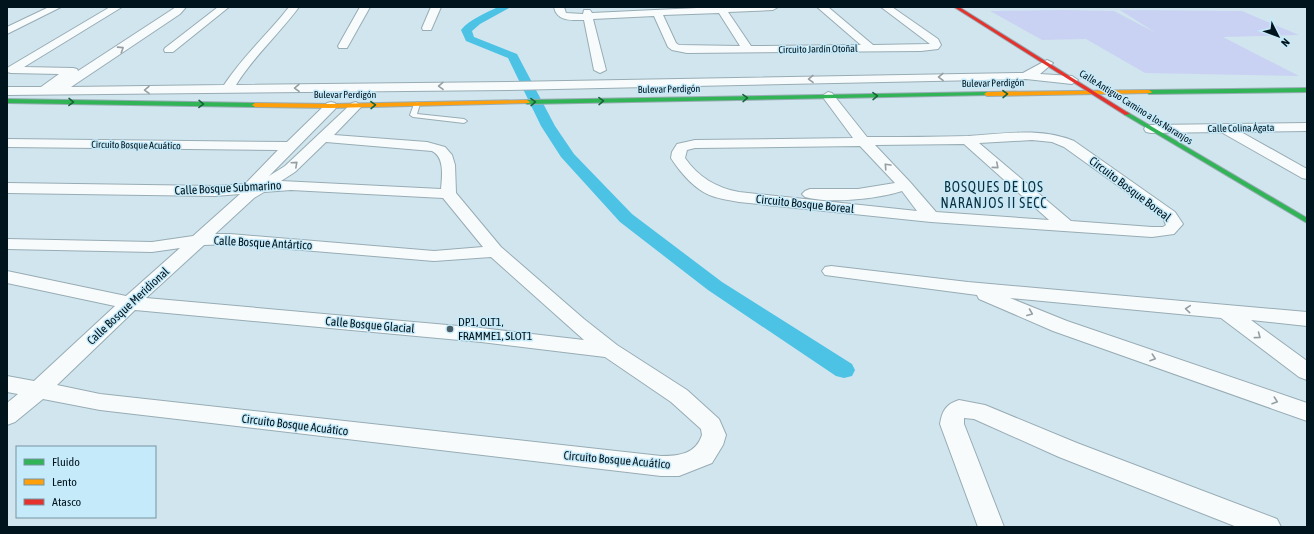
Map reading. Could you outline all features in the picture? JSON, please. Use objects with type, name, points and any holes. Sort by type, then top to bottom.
[{"type":"street","points":[[7,31],[56,7]]},
{"type":"street","points":[[9,70],[118,7]]},
{"type":"street","points":[[48,91],[64,86],[177,12],[181,7]]},
{"type":"street","points":[[169,50],[224,7]]},
{"type":"street","points":[[228,89],[243,64],[276,30],[294,7]]},
{"type":"street","points":[[343,46],[365,7]]},
{"type":"street","points":[[427,28],[436,7]]},
{"type":"street","points":[[587,15],[628,8],[695,8],[722,10],[773,7]]},
{"type":"street","points":[[822,7],[870,48]]},
{"type":"street","name":"Circuito Jardín Otoñal","points":[[658,13],[672,46],[687,50],[921,48],[934,47],[936,45],[934,41],[886,7]]},
{"type":"street","name":"Calle Antiguo Camino a los Naranjos","points":[[956,7],[1151,129],[1307,221]]},
{"type":"street","points":[[562,13],[587,15],[658,13],[695,8]]},
{"type":"street","points":[[722,10],[747,49]]},
{"type":"street","points":[[587,15],[600,70]]},
{"type":"street","points":[[1025,76],[1037,71],[1046,64]]},
{"type":"street","points":[[9,70],[88,70]]},
{"type":"street","points":[[48,91],[47,87],[72,71]]},
{"type":"street","points":[[7,91],[509,86],[1025,76],[1072,80]]},
{"type":"street","points":[[713,81],[702,85],[698,90],[700,94],[717,99]]},
{"type":"street","points":[[470,104],[486,96],[487,92],[485,88],[480,86]]},
{"type":"street","name":"Bulevar Perdigón","points":[[7,101],[356,106],[828,96],[1307,90]]},
{"type":"street","points":[[828,96],[863,141],[904,185],[931,217]]},
{"type":"street","name":"Calle Bosque Meridional","points":[[7,416],[39,390],[130,303],[254,190],[290,146],[331,106]]},
{"type":"street","name":"Calle Bosque Meridional","points":[[254,190],[290,169],[356,106]]},
{"type":"street","points":[[1222,128],[1307,175]]},
{"type":"street","name":"Calle Colina Ágata","points":[[1151,129],[1306,128]]},
{"type":"street","name":"Circuito Bosque Boreal","points":[[1032,136],[1062,140],[1084,153],[1168,215],[1175,224],[1169,231],[1158,232],[931,217],[761,200],[728,195],[705,186],[682,164],[678,158],[682,147],[695,144],[863,141],[967,140],[1032,136]]},
{"type":"street","points":[[324,138],[438,148],[443,152],[445,157],[450,179],[448,194]]},
{"type":"street","points":[[967,140],[1066,226]]},
{"type":"street","name":"Circuito Bosque Acuático","points":[[7,143],[290,146]]},
{"type":"street","points":[[7,154],[24,144]]},
{"type":"street","name":"Calle Bosque Submarino","points":[[7,188],[196,191],[254,190],[291,185],[448,194]]},
{"type":"street","points":[[761,200],[792,194],[867,194],[881,192],[904,185]]},
{"type":"street","name":"Circuito Bosque Acuático","points":[[7,384],[100,402],[661,466],[679,466],[703,456],[711,445],[714,435],[711,425],[679,396],[610,350],[577,324],[495,252],[483,235],[448,194]]},
{"type":"street","name":"Calle Bosque Antártico","points":[[7,244],[152,247],[200,240],[248,240],[434,256],[495,252]]},
{"type":"street","points":[[831,271],[968,288],[1307,319]]},
{"type":"street","points":[[7,277],[95,297],[130,303]]},
{"type":"street","points":[[968,288],[1060,326],[1307,412]]},
{"type":"street","name":"Calle Bosque Glacial","points":[[130,303],[481,335],[610,350]]},
{"type":"street","points":[[1227,312],[1307,372]]},
{"type":"street","points":[[990,527],[952,424],[953,414],[959,409],[977,411],[1068,450],[1268,527]]},
{"type":"lane","points":[[417,104],[413,115],[414,116],[464,120]]},
{"type":"shaded area","points":[[1120,10],[1242,11],[1299,35],[1223,37],[1299,76],[1145,73],[1086,39],[1042,40],[990,11],[1114,11],[1156,33]]},
{"type":"waterway","points":[[506,7],[476,22],[466,30],[470,39],[513,56],[548,126],[569,157],[626,218],[715,286],[844,370]]},
{"type":"traffic: fast","points":[[1149,92],[1307,90]]},
{"type":"traffic: fast","points":[[527,102],[987,94]]},
{"type":"traffic: fast","points":[[7,101],[255,105]]},
{"type":"traffic: fast","points":[[1127,114],[1307,221]]},
{"type":"traffic: slow","points":[[987,94],[1149,92]]},
{"type":"traffic: slow","points":[[255,105],[331,106],[527,102]]},
{"type":"traffic: jam","points":[[956,7],[1127,114]]},
{"type":"place","name":"DP1, OLT1, FRAMME1, SLOT1","points":[[450,329]]},
{"type":"district","name":"BOSQUES DE LOS NARANJOS II SECC","points":[[994,196]]}]
